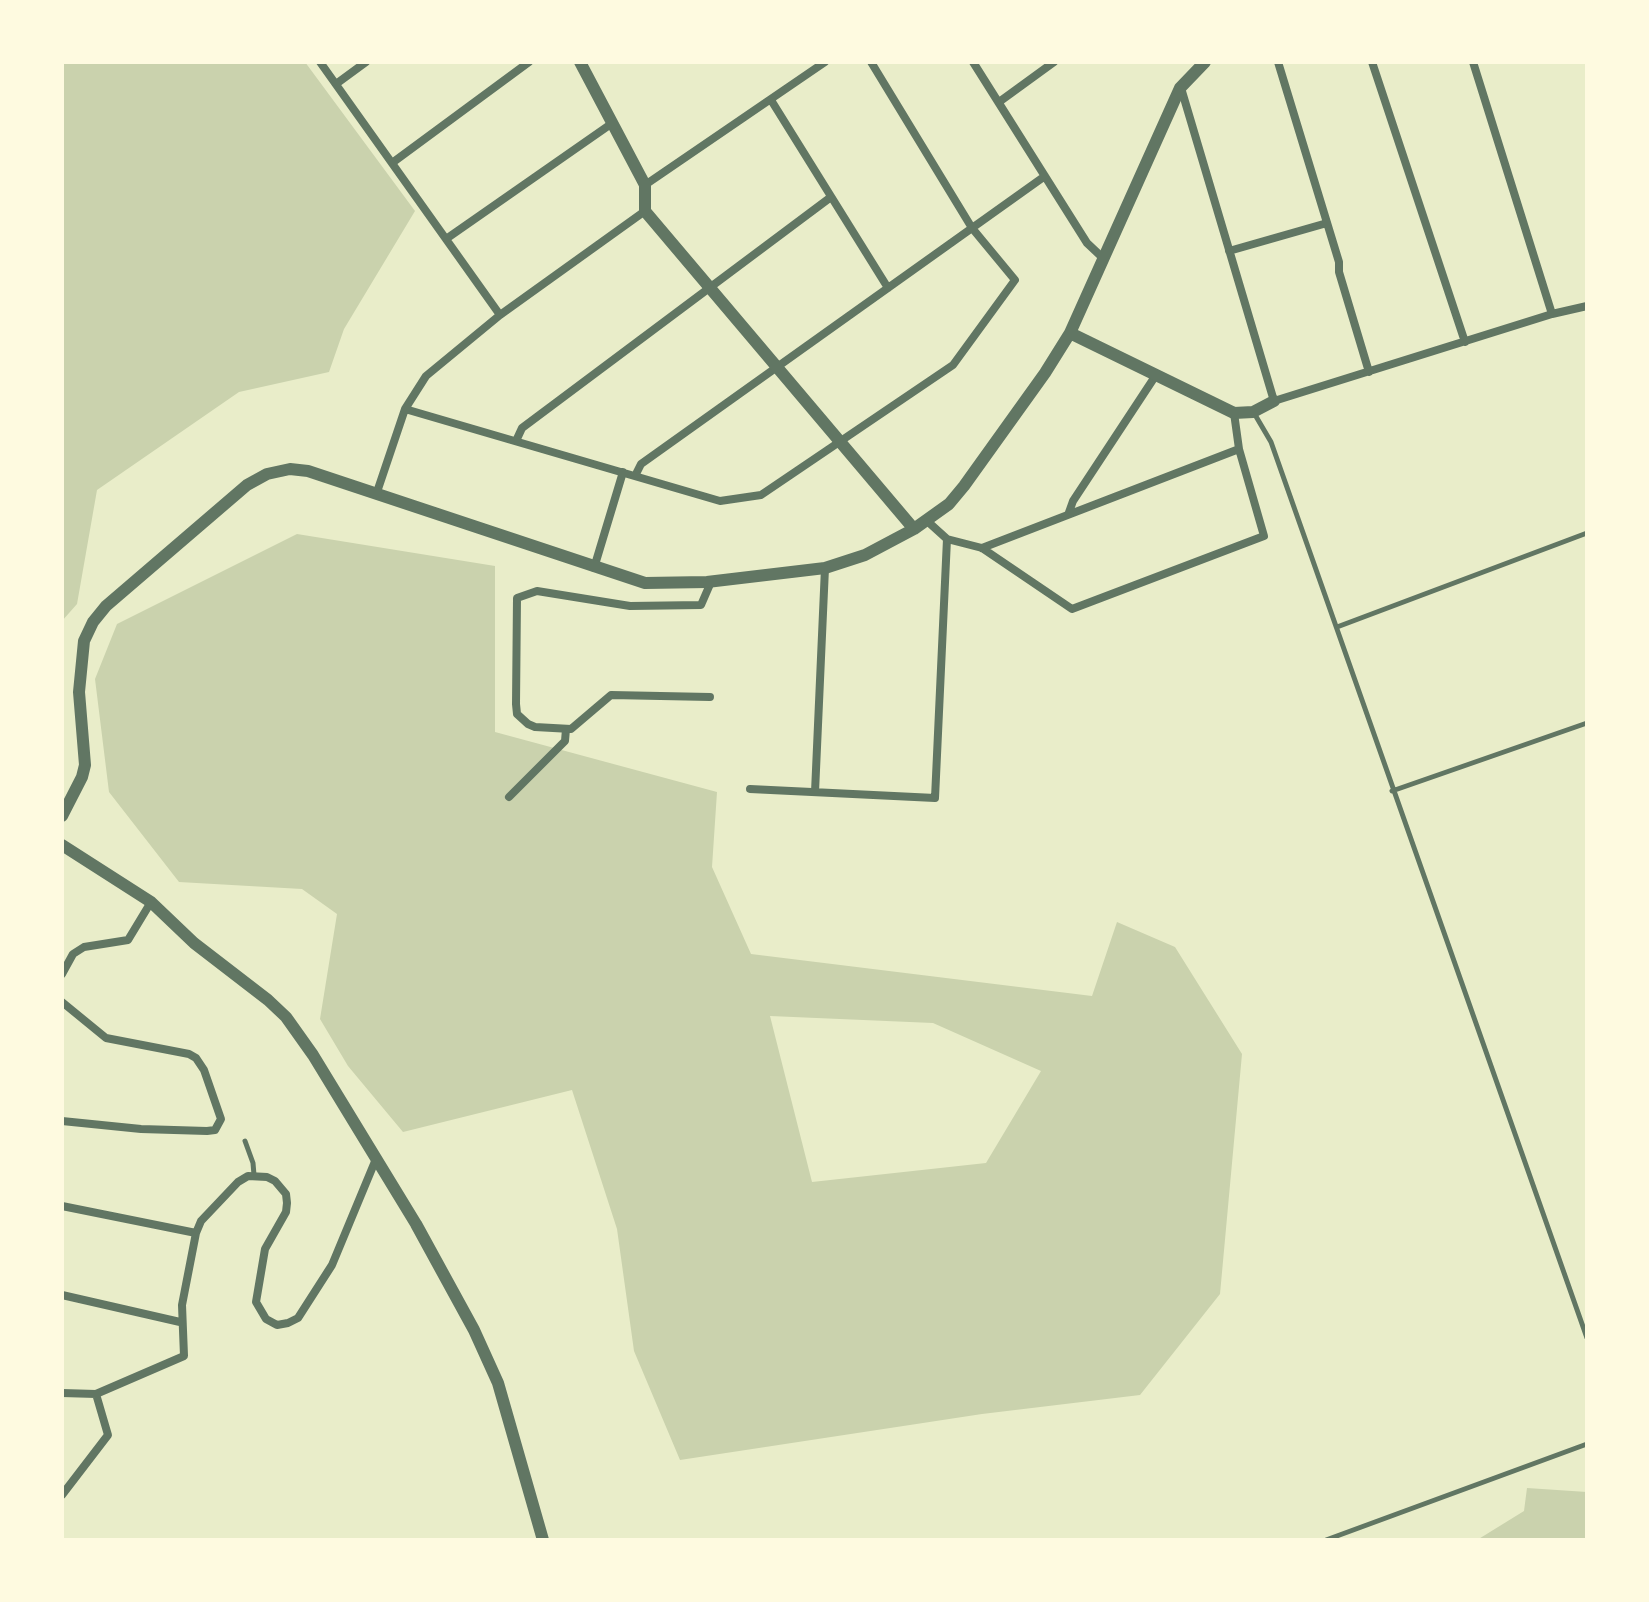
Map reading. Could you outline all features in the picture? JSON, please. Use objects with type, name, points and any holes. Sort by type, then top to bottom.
[{"type":"street","points":[[320,62],[500,315]]},
{"type":"street","points":[[336,84],[366,62]]},
{"type":"street","points":[[392,163],[529,62]]},
{"type":"street","points":[[580,62],[645,185],[645,211],[914,529]]},
{"type":"street","points":[[645,185],[825,62]]},
{"type":"street","points":[[405,409],[720,501],[761,495],[953,365],[1015,280],[972,228],[871,62]]},
{"type":"street","points":[[973,62],[1087,243],[1104,259]]},
{"type":"street","points":[[999,102],[1054,62]]},
{"type":"street","points":[[62,816],[85,765],[79,692],[84,641],[93,622],[106,606],[247,485],[267,474],[290,469],[308,471],[645,583],[711,582],[825,568],[865,555],[914,529],[949,504],[964,486],[1070,333],[1180,88],[1205,62]]},
{"type":"street","points":[[1278,62],[1369,372]]},
{"type":"street","points":[[1372,62],[1465,342]]},
{"type":"street","points":[[1473,62],[1552,314]]},
{"type":"street","points":[[1180,88],[1274,401]]},
{"type":"street","points":[[771,100],[888,288]]},
{"type":"street","points":[[446,239],[611,124]]},
{"type":"street","points":[[635,476],[641,464],[1045,176]]},
{"type":"street","points":[[516,441],[522,428],[831,197]]},
{"type":"street","points":[[377,492],[405,409],[413,393],[433,368],[500,315],[645,211]]},
{"type":"street","points":[[1229,251],[1327,223]]},
{"type":"street","points":[[1070,333],[1234,413],[1253,412],[1274,401],[1552,314],[1587,306]]},
{"type":"street","points":[[1068,515],[1073,501],[1156,375]]},
{"type":"street","points":[[926,520],[947,539],[982,548],[1072,609],[1264,536],[1239,449],[1234,413]]},
{"type":"street","points":[[982,548],[1239,449]]},
{"type":"street","points":[[594,568],[623,472]]},
{"type":"street","points":[[750,789],[935,798],[947,539]]},
{"type":"street","points":[[815,792],[825,568]]},
{"type":"street","points":[[710,697],[611,695],[571,729],[535,727],[517,714],[517,598],[537,591],[630,606],[701,605],[711,582]]},
{"type":"street","points":[[509,797],[565,741],[566,729]]},
{"type":"street","points":[[62,845],[151,902],[194,943],[268,1000],[286,1017],[313,1055],[450,1285],[498,1383],[543,1540]]},
{"type":"street","points":[[62,974],[73,954],[84,947],[128,940],[151,902]]},
{"type":"street","points":[[62,1002],[106,1038],[196,1058],[204,1070],[221,1119],[215,1130],[207,1131],[62,1121]]},
{"type":"street","points":[[62,1393],[96,1394],[184,1356],[180,1322],[196,1233],[201,1221],[238,1182],[254,1175],[275,1181],[286,1194],[286,1212],[265,1249],[256,1302],[266,1319],[277,1325],[298,1318],[332,1265],[376,1159]]},
{"type":"street","points":[[62,1206],[196,1233]]},
{"type":"street","points":[[62,1295],[180,1322]]},
{"type":"street","points":[[62,1495],[108,1435],[96,1394]]},
{"type":"lane","points":[[1253,412],[1271,442],[1587,1338]]},
{"type":"lane","points":[[1337,627],[1587,533]]},
{"type":"lane","points":[[1392,791],[1587,723]]},
{"type":"lane","points":[[245,1141],[254,1175]]},
{"type":"lane","points":[[1326,1540],[1587,1444]]},
{"type":"green space","points":[[62,62],[305,62],[415,211],[344,329],[329,372],[239,392],[97,490],[77,604],[62,621]]},
{"type":"green space","points":[[297,534],[495,566],[495,732],[717,792],[712,867],[751,954],[1092,996],[1117,922],[1175,947],[1242,1054],[1220,1294],[1140,1395],[982,1414],[680,1460],[634,1351],[617,1229],[572,1090],[403,1132],[348,1066],[320,1019],[337,914],[302,889],[179,882],[109,792],[95,679],[117,624]],"holes":[[[770,1016],[933,1023],[1041,1071],[986,1163],[812,1182]]]},
{"type":"green space","points":[[1527,1488],[1587,1492],[1587,1540],[1477,1540],[1524,1511]]}]
